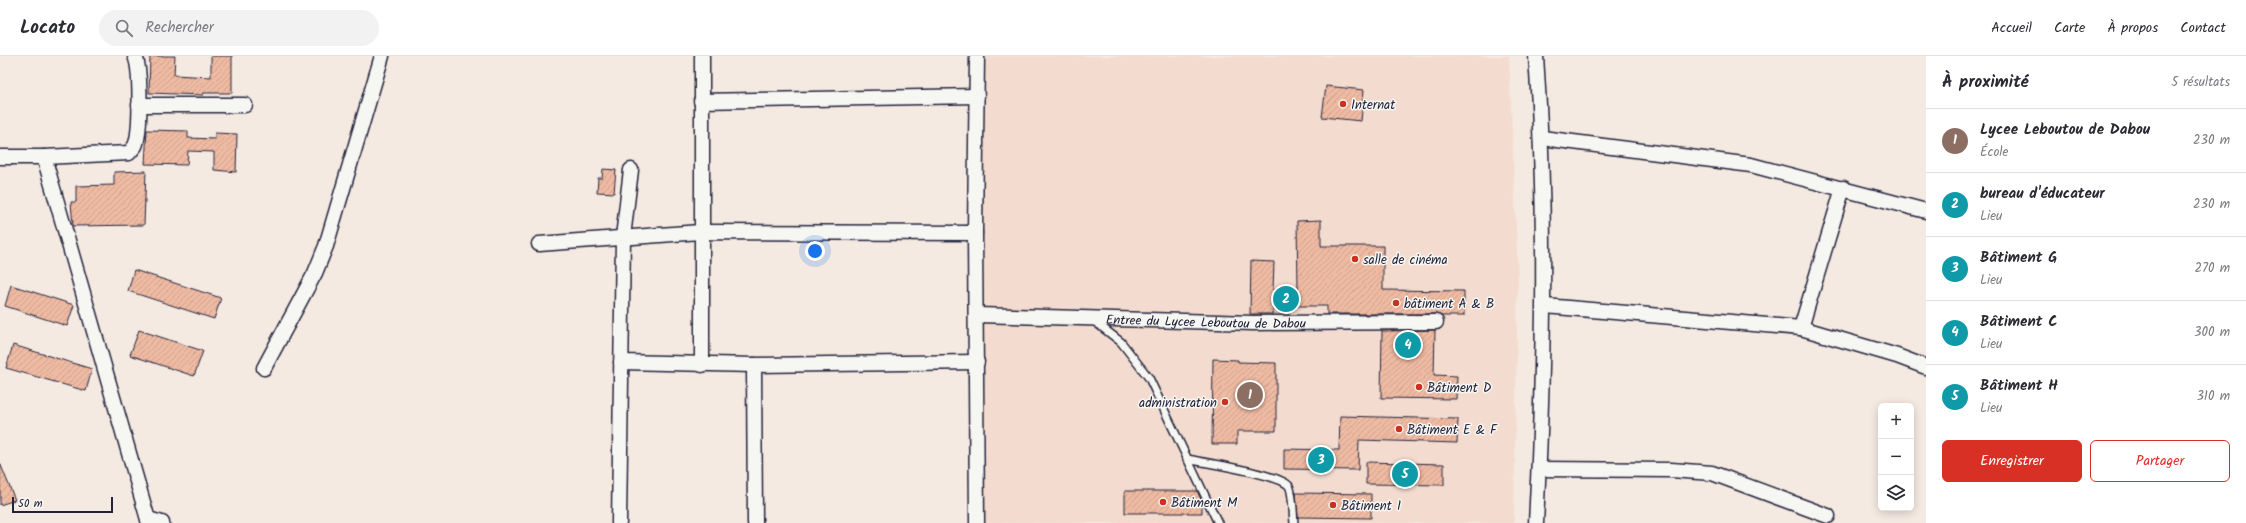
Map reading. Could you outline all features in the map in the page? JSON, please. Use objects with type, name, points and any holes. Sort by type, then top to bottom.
[{"type":"street","points":[[0,157],[44,157],[129,153],[136,141],[139,105],[139,64],[135,56]]},
{"type":"street","points":[[264,368],[315,273],[326,246],[382,56]]},
{"type":"street","points":[[702,56],[700,232],[702,364]]},
{"type":"street","points":[[977,56],[975,233],[977,315],[977,523]]},
{"type":"street","points":[[1536,56],[1542,138],[1545,306],[1536,523]]},
{"type":"street","points":[[701,101],[977,96]]},
{"type":"street","points":[[139,105],[245,105]]},
{"type":"street","points":[[1542,138],[1750,165],[1843,188],[1926,211]]},
{"type":"street","points":[[44,157],[148,521],[162,523]]},
{"type":"street","points":[[619,523],[623,237],[631,170]]},
{"type":"street","points":[[1801,328],[1843,188]]},
{"type":"street","points":[[539,244],[700,232],[975,233]]},
{"type":"street","points":[[1545,306],[1801,328],[1897,356],[1926,367]]},
{"type":"street","name":"Entree du Lycee Leboutou de Dabou","points":[[977,315],[1253,323],[1436,322]]},
{"type":"street","points":[[621,362],[754,366],[977,362]]},
{"type":"street","points":[[754,366],[755,523]]},
{"type":"street","points":[[1539,469],[1671,470],[1712,473],[1828,516]]},
{"type":"lane","points":[[1090,318],[1121,342],[1149,378],[1218,523]]},
{"type":"lane","points":[[1187,458],[1268,476],[1284,482],[1290,488],[1294,523]]},
{"type":"shaded area","points":[[982,56],[1509,56],[1518,277],[1514,523],[985,523]]},
{"type":"building","points":[[150,56],[175,56],[174,75],[211,77],[211,56],[232,56],[232,93],[204,93],[203,95],[149,93]]},
{"type":"building","name":"Internat","points":[[1326,86],[1364,90],[1361,121],[1322,117]]},
{"type":"building","points":[[147,130],[188,131],[188,138],[215,139],[215,133],[237,134],[236,172],[214,170],[214,152],[188,151],[187,165],[145,164]]},
{"type":"building","points":[[603,169],[616,170],[614,193],[597,192],[598,178],[602,178]]},
{"type":"building","points":[[146,171],[144,225],[73,226],[71,202],[76,202],[76,186],[114,185],[114,172]]},
{"type":"building","points":[[1321,220],[1321,246],[1383,246],[1383,290],[1464,291],[1464,316],[1442,316],[1436,314],[1327,314],[1327,306],[1295,306],[1295,309],[1273,309],[1273,314],[1250,314],[1251,261],[1274,262],[1273,290],[1298,289],[1297,221]]},
{"type":"building","points":[[134,270],[221,298],[214,319],[128,291]]},
{"type":"building","points":[[11,285],[74,305],[67,326],[5,306]]},
{"type":"building","points":[[139,330],[203,351],[194,376],[130,355]]},
{"type":"building","points":[[1435,330],[1434,375],[1457,376],[1456,399],[1381,398],[1382,331]]},
{"type":"building","points":[[13,345],[92,369],[86,391],[6,368]]},
{"type":"building","points":[[1213,359],[1238,360],[1238,362],[1276,363],[1276,431],[1237,431],[1237,444],[1212,444]]},
{"type":"building","name":"Bâtiment E & F","points":[[1340,416],[1458,419],[1457,443],[1359,440],[1358,470],[1284,469],[1284,449],[1339,450]]},
{"type":"building","points":[[1366,462],[1444,464],[1444,485],[1366,484]]},
{"type":"building","points":[[0,463],[15,500],[0,505]]},
{"type":"building","name":"Bâtiment M","points":[[1125,491],[1197,491],[1202,501],[1202,513],[1125,513]]},
{"type":"building","name":"Bâtiment I","points":[[1296,493],[1371,494],[1371,518],[1298,517]]},
{"type":"place","name":"Internat","points":[[1343,104]]},
{"type":"place","name":"salle de cinéma","points":[[1355,259]]},
{"type":"place","name":"bureau d'éducateur","points":[[1286,299]]},
{"type":"place","name":"bâtiment A & B","points":[[1396,303]]},
{"type":"place","name":"Bâtiment C","points":[[1408,345]]},
{"type":"place","name":"Bâtiment D","points":[[1419,387]]},
{"type":"place","name":"Lycee Leboutou de Dabou","points":[[1250,395]]},
{"type":"place","name":"administration","points":[[1225,402]]},
{"type":"place","name":"Bâtiment E & F","points":[[1399,429]]},
{"type":"place","name":"Bâtiment G","points":[[1321,460]]},
{"type":"place","name":"Bâtiment H","points":[[1405,474]]},
{"type":"place","name":"Bâtiment M","points":[[1163,502]]},
{"type":"place","name":"Bâtiment I","points":[[1333,505]]}]
